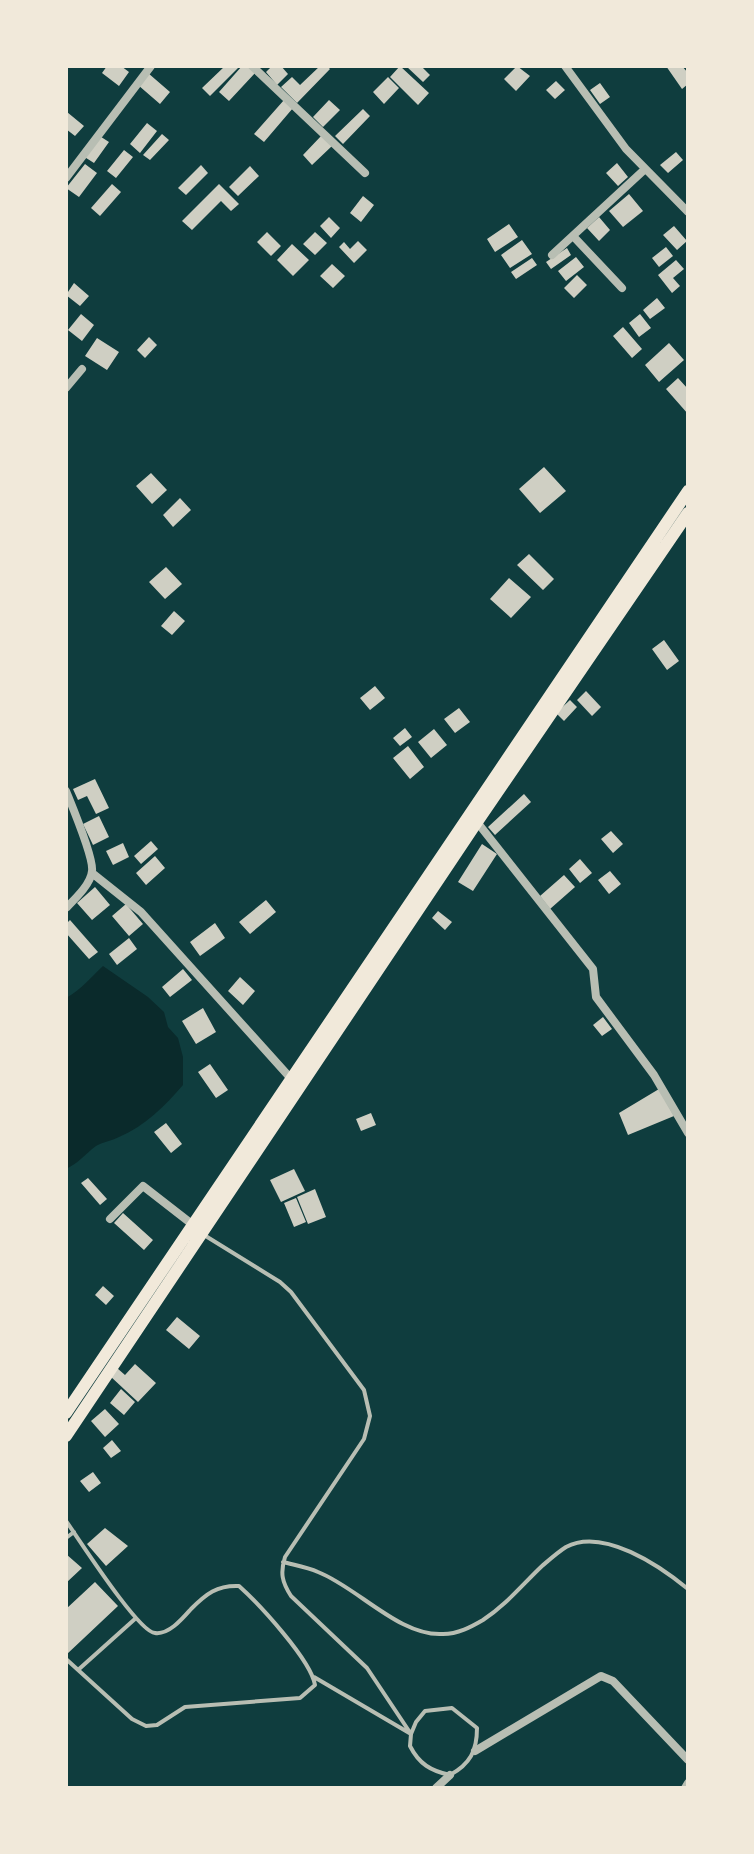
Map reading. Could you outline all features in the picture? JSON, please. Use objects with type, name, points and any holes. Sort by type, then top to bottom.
[{"type":"main road","points":[[66,1436],[198,1229],[688,491]]},
{"type":"main road","points":[[295,1083],[688,513]]},
{"type":"main road","points":[[66,1413],[198,1229]]},
{"type":"street","points":[[66,178],[151,66]]},
{"type":"street","points":[[252,66],[365,173]]},
{"type":"street","points":[[565,66],[644,170],[688,212]]},
{"type":"street","points":[[552,255],[644,170]]},
{"type":"street","points":[[573,236],[622,288]]},
{"type":"street","points":[[66,388],[82,369]]},
{"type":"street","points":[[66,791],[91,860],[92,873],[85,887],[66,908]]},
{"type":"street","points":[[477,822],[593,969],[596,997],[654,1075],[688,1133]]},
{"type":"street","points":[[92,873],[141,912],[295,1083]]},
{"type":"street","points":[[110,1219],[143,1186],[198,1229]]},
{"type":"street","points":[[475,1751],[601,1676],[613,1681],[688,1760]]},
{"type":"street","points":[[436,1788],[450,1775]]},
{"type":"street","points":[[685,1788],[688,1783]]},
{"type":"lane","points":[[198,1229],[291,1292],[364,1390],[370,1416],[364,1439],[311,1514],[281,1570],[291,1596],[367,1668],[411,1734]]},
{"type":"lane","points":[[66,1521],[136,1618],[155,1634],[179,1622],[208,1592],[224,1585],[239,1586],[304,1659],[315,1685],[300,1698],[185,1707],[157,1725],[146,1726],[132,1719],[66,1659]]},
{"type":"lane","points":[[66,1538],[74,1532]]},
{"type":"lane","points":[[283,1562],[319,1572],[412,1628],[441,1635],[474,1625],[500,1609],[542,1566],[567,1547],[580,1543],[613,1545],[644,1558],[688,1589]]},
{"type":"lane","points":[[78,1670],[136,1618]]},
{"type":"lane","points":[[314,1677],[411,1734]]},
{"type":"lane","points":[[452,1708],[477,1728],[475,1751],[462,1768],[450,1775],[434,1771],[415,1756],[410,1746],[411,1734],[425,1711],[452,1708]]},
{"type":"water","points":[[103,966],[164,1012],[168,1027],[178,1038],[183,1057],[183,1085],[146,1121],[96,1146],[66,1169],[66,998]]},
{"type":"building","points":[[107,66],[121,66],[129,72],[119,86],[102,73]]},
{"type":"building","points":[[225,66],[240,66],[210,96],[202,88]]},
{"type":"building","points":[[242,66],[249,66],[256,72],[229,101],[219,92]]},
{"type":"building","points":[[272,66],[281,66],[288,74],[277,85],[266,72]]},
{"type":"building","points":[[320,66],[330,69],[297,103],[281,87],[292,77],[300,85]]},
{"type":"building","points":[[400,66],[429,93],[418,105],[390,77]]},
{"type":"building","points":[[406,66],[421,66],[430,75],[423,82]]},
{"type":"building","points":[[517,66],[530,76],[516,91],[504,79]]},
{"type":"building","points":[[666,66],[682,66],[688,73],[688,84],[682,89]]},
{"type":"building","points":[[148,73],[170,92],[160,104],[138,85]]},
{"type":"building","points":[[388,77],[399,88],[384,104],[373,92]]},
{"type":"building","points":[[556,81],[565,90],[555,99],[546,90]]},
{"type":"building","points":[[600,83],[610,97],[600,104],[590,90]]},
{"type":"building","points":[[284,100],[293,108],[264,142],[254,134]]},
{"type":"building","points":[[329,100],[340,110],[323,127],[313,117]]},
{"type":"building","points":[[363,109],[370,116],[343,144],[335,136]]},
{"type":"building","points":[[67,112],[84,126],[75,136],[66,129]]},
{"type":"building","points":[[147,123],[157,131],[140,153],[130,144]]},
{"type":"building","points":[[162,134],[169,140],[150,160],[143,155]]},
{"type":"building","points":[[98,135],[109,142],[94,163],[83,156]]},
{"type":"building","points":[[322,135],[332,146],[312,165],[303,155]]},
{"type":"building","points":[[124,150],[133,157],[116,178],[107,171]]},
{"type":"building","points":[[676,152],[683,160],[668,173],[660,165]]},
{"type":"building","points":[[617,163],[628,177],[618,186],[606,173]]},
{"type":"building","points":[[85,164],[97,173],[79,197],[66,188]]},
{"type":"building","points":[[201,165],[208,173],[186,195],[178,188]]},
{"type":"building","points":[[250,166],[259,176],[238,196],[229,187]]},
{"type":"building","points":[[112,184],[121,192],[100,216],[91,208]]},
{"type":"building","points":[[219,184],[239,204],[231,211],[221,201],[192,230],[182,221]]},
{"type":"building","points":[[629,194],[643,211],[623,227],[609,211]]},
{"type":"building","points":[[363,196],[374,205],[361,222],[350,213]]},
{"type":"building","points":[[329,217],[340,228],[331,238],[320,226]]},
{"type":"building","points":[[599,217],[610,230],[599,241],[587,228]]},
{"type":"building","points":[[509,224],[518,237],[495,252],[487,239]]},
{"type":"building","points":[[674,226],[687,241],[677,250],[663,235]]},
{"type":"building","points":[[267,232],[281,246],[271,256],[257,242]]},
{"type":"building","points":[[315,232],[327,243],[315,255],[303,244]]},
{"type":"building","points":[[522,240],[532,254],[510,268],[501,255]]},
{"type":"building","points":[[358,241],[367,250],[354,263],[339,247],[344,242],[350,249]]},
{"type":"building","points":[[292,244],[309,260],[293,276],[277,260]]},
{"type":"building","points":[[666,247],[673,256],[659,267],[652,258]]},
{"type":"building","points":[[567,248],[571,255],[551,269],[546,262]]},
{"type":"building","points":[[576,257],[584,267],[566,281],[558,271]]},
{"type":"building","points":[[532,258],[537,265],[516,279],[511,272]]},
{"type":"building","points":[[676,260],[684,269],[673,278],[680,286],[672,293],[658,275]]},
{"type":"building","points":[[332,264],[345,276],[333,288],[320,276]]},
{"type":"building","points":[[577,275],[587,285],[574,298],[564,288]]},
{"type":"building","points":[[74,283],[89,296],[80,306],[66,295]]},
{"type":"building","points":[[657,298],[665,308],[650,319],[643,310]]},
{"type":"building","points":[[81,314],[94,325],[82,341],[68,330]]},
{"type":"building","points":[[640,314],[651,328],[639,337],[629,323]]},
{"type":"building","points":[[623,327],[642,349],[632,358],[613,336]]},
{"type":"building","points":[[149,337],[157,345],[145,358],[137,350]]},
{"type":"building","points":[[97,338],[119,352],[107,370],[85,356]]},
{"type":"building","points":[[669,343],[684,360],[659,382],[645,365]]},
{"type":"building","points":[[678,378],[688,389],[688,414],[666,389]]},
{"type":"building","points":[[544,467],[566,491],[540,513],[519,489]]},
{"type":"building","points":[[151,473],[167,490],[152,504],[136,486]]},
{"type":"building","points":[[180,498],[191,510],[173,527],[163,515]]},
{"type":"building","points":[[529,554],[554,579],[543,590],[517,565]]},
{"type":"building","points":[[166,567],[182,584],[165,599],[149,582]]},
{"type":"building","points":[[509,578],[531,597],[511,618],[490,599]]},
{"type":"building","points":[[174,611],[185,621],[172,635],[161,626]]},
{"type":"building","points":[[664,640],[679,661],[667,670],[652,649]]},
{"type":"building","points":[[375,686],[385,698],[370,710],[360,698]]},
{"type":"building","points":[[586,691],[601,707],[592,716],[577,700]]},
{"type":"building","points":[[570,700],[577,707],[564,721],[556,713]]},
{"type":"building","points":[[459,708],[470,722],[455,733],[444,719]]},
{"type":"building","points":[[405,728],[412,737],[400,746],[393,738]]},
{"type":"building","points":[[434,729],[447,745],[431,758],[418,742]]},
{"type":"building","points":[[408,746],[424,767],[410,779],[393,758]]},
{"type":"building","points":[[95,779],[109,808],[96,814],[87,796],[78,800],[73,789]]},
{"type":"building","points":[[524,794],[531,802],[495,835],[488,827]]},
{"type":"building","points":[[99,816],[109,837],[93,845],[83,824]]},
{"type":"building","points":[[611,831],[623,844],[613,853],[601,839]]},
{"type":"building","points":[[151,841],[158,849],[141,864],[134,856]]},
{"type":"building","points":[[123,843],[129,857],[113,865],[106,851]]},
{"type":"building","points":[[482,844],[497,854],[473,891],[458,882]]},
{"type":"building","points":[[155,856],[165,868],[146,885],[136,873]]},
{"type":"building","points":[[580,859],[592,873],[580,883],[569,869]]},
{"type":"building","points":[[610,871],[621,884],[609,894],[598,880]]},
{"type":"building","points":[[564,875],[575,887],[550,909],[540,896]]},
{"type":"building","points":[[95,887],[110,905],[92,920],[77,903]]},
{"type":"building","points":[[266,900],[276,912],[250,934],[239,922]]},
{"type":"building","points":[[126,904],[143,924],[129,936],[112,916]]},
{"type":"building","points":[[438,911],[452,922],[445,930],[432,918]]},
{"type":"building","points":[[70,920],[98,952],[89,959],[66,933],[66,924]]},
{"type":"building","points":[[215,923],[225,938],[200,956],[190,942]]},
{"type":"building","points":[[129,938],[137,949],[117,965],[109,954]]},
{"type":"building","points":[[183,969],[192,980],[170,997],[162,987]]},
{"type":"building","points":[[240,977],[255,991],[243,1005],[228,991]]},
{"type":"building","points":[[203,1008],[216,1032],[196,1044],[182,1021]]},
{"type":"building","points":[[603,1017],[612,1029],[602,1036],[593,1025]]},
{"type":"building","points":[[210,1064],[228,1090],[216,1098],[198,1072]]},
{"type":"building","points":[[659,1089],[674,1116],[628,1135],[619,1113]]},
{"type":"building","points":[[371,1113],[376,1125],[361,1131],[356,1119]]},
{"type":"building","points":[[166,1123],[182,1144],[171,1153],[154,1132]]},
{"type":"building","points":[[294,1169],[305,1191],[281,1202],[270,1180]]},
{"type":"building","points":[[88,1178],[107,1199],[100,1205],[81,1183]]},
{"type":"building","points":[[315,1189],[326,1217],[308,1224],[297,1197]]},
{"type":"building","points":[[296,1198],[306,1222],[294,1227],[284,1203]]},
{"type":"building","points":[[123,1213],[153,1240],[144,1250],[114,1223]]},
{"type":"building","points":[[103,1286],[114,1296],[106,1305],[95,1295]]},
{"type":"building","points":[[177,1317],[200,1336],[189,1349],[166,1330]]},
{"type":"building","points":[[135,1364],[156,1383],[138,1402],[110,1376],[117,1368],[125,1375]]},
{"type":"building","points":[[121,1389],[135,1402],[124,1415],[110,1403]]},
{"type":"building","points":[[105,1409],[119,1424],[105,1437],[91,1421]]},
{"type":"building","points":[[112,1440],[121,1451],[111,1458],[103,1448]]},
{"type":"building","points":[[93,1472],[101,1483],[89,1492],[80,1481]]},
{"type":"building","points":[[105,1528],[128,1546],[106,1566],[87,1544]]},
{"type":"building","points":[[66,1554],[82,1568],[66,1583]]},
{"type":"building","points":[[95,1582],[118,1606],[66,1655],[66,1609]]}]
